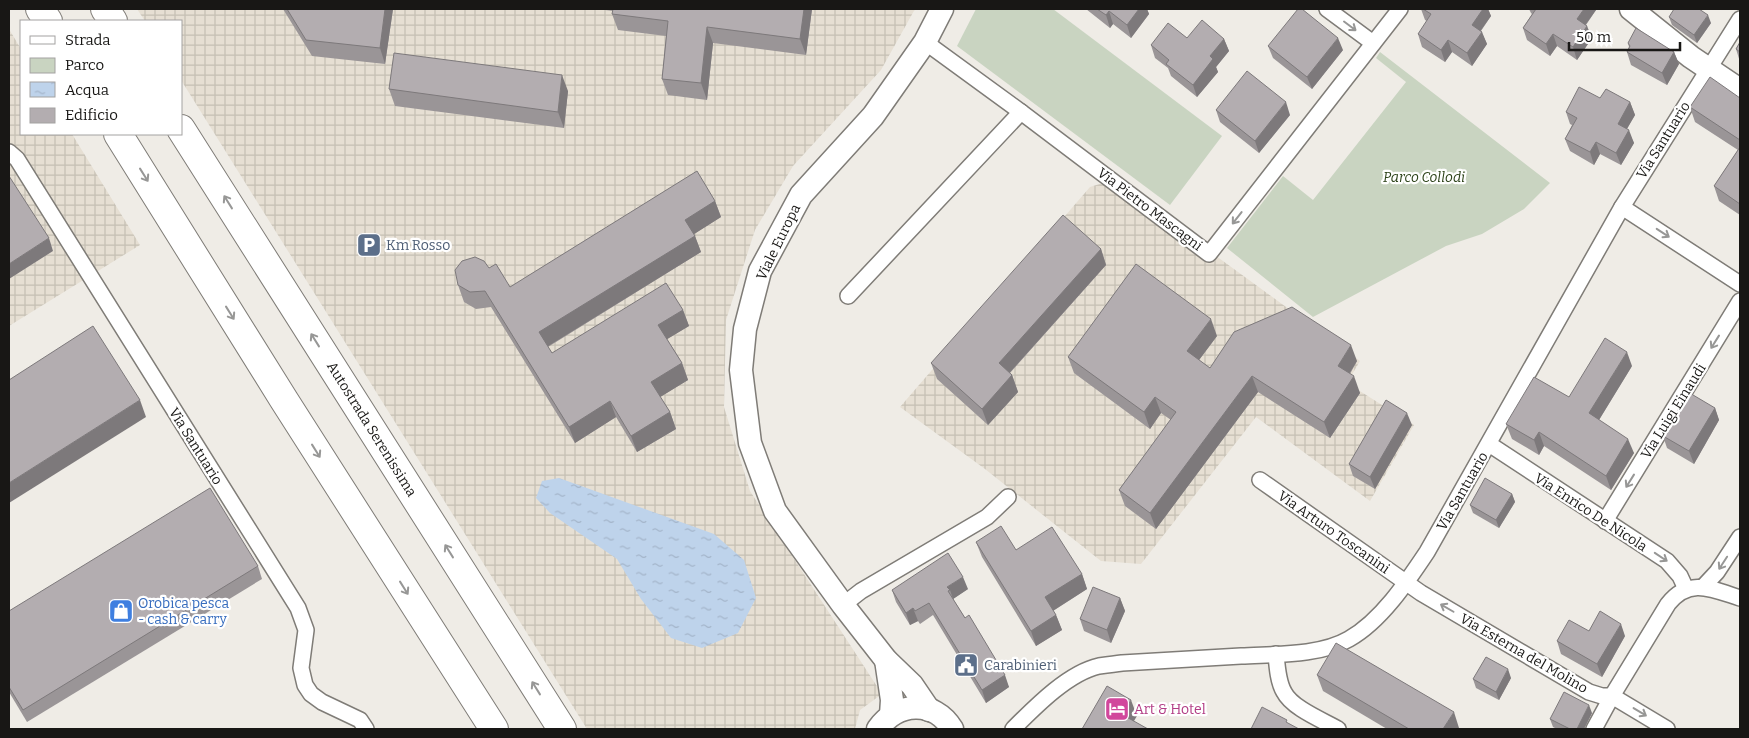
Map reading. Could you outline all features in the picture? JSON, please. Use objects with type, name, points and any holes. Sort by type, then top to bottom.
[{"type":"highway","points":[[40,9],[47,20]]},
{"type":"highway","points":[[105,9],[112,20]]},
{"type":"highway","name":"Autostrada Serenissima","points":[[182,131],[562,729]]},
{"type":"highway","points":[[119,135],[284,400],[494,729]]},
{"type":"street","name":"Viale Europa","points":[[929,710],[912,685],[886,660],[843,605],[775,511],[750,443],[741,370],[745,329],[760,271],[801,195],[873,116],[926,42],[942,9]]},
{"type":"street","points":[[1327,9],[1373,43]]},
{"type":"street","name":"Via Pietro Mascagni","points":[[926,42],[1209,254],[1400,9]]},
{"type":"street","points":[[1631,9],[1708,69],[1740,90]]},
{"type":"street","name":"Via Santuario","points":[[1013,729],[1052,693],[1080,674],[1098,666],[1315,651],[1349,640],[1371,622],[1407,584],[1427,552],[1622,207],[1740,19]]},
{"type":"street","points":[[848,296],[1021,112]]},
{"type":"street","name":"Via Santuario","points":[[9,152],[16,159],[298,608],[306,630],[301,668],[305,685],[311,694],[322,702],[360,720],[366,729]]},
{"type":"street","points":[[1622,207],[1740,284]]},
{"type":"street","name":"Via Luigi Einaudi","points":[[1605,521],[1740,300]]},
{"type":"street","name":"Via Enrico De Nicola","points":[[1488,444],[1667,561],[1680,576],[1686,589]]},
{"type":"street","name":"Via Arturo Toscanini","points":[[1260,480],[1407,584]]},
{"type":"street","points":[[843,605],[861,591],[987,517],[1008,498]]},
{"type":"street","points":[[1703,587],[1717,572],[1740,537]]},
{"type":"street","name":"Via Esterna del Molino","points":[[1407,584],[1589,692],[1602,696],[1612,696],[1667,729]]},
{"type":"street","points":[[1594,729],[1612,696],[1675,595],[1686,589],[1703,587],[1740,598]]},
{"type":"street","points":[[1276,654],[1281,685],[1288,698],[1338,729]]},
{"type":"street","name":"Viale Europa","points":[[884,722],[892,700],[886,660]]},
{"type":"street","points":[[884,722],[903,709],[916,708],[929,710],[940,715],[949,723],[952,729]]},
{"type":"shaded area","points":[[137,9],[915,9],[881,70],[793,166],[755,230],[726,320],[724,407],[750,491],[882,694],[860,710],[855,729],[587,729],[182,82],[182,20],[144,20]]},
{"type":"shaded area","points":[[9,29],[20,47],[20,135],[73,135],[140,245],[9,326]]},
{"type":"shaded area","points":[[1112,180],[1360,361],[1347,383],[1414,425],[1370,501],[1256,417],[1141,564],[1101,561],[985,469],[900,407],[1090,187]]},
{"type":"green space","points":[[976,9],[1053,9],[1222,136],[1170,205],[957,46]]},
{"type":"green space","name":"Parco Collodi","points":[[1380,52],[1550,183],[1524,209],[1482,234],[1446,246],[1313,317],[1227,248],[1283,176],[1313,200],[1406,82],[1376,58]]},
{"type":"water","points":[[559,478],[714,534],[744,560],[756,598],[738,633],[702,648],[671,638],[641,599],[617,559],[550,513],[536,498],[542,481]]},
{"type":"building","points":[[287,9],[385,9],[380,48],[306,40]]},
{"type":"building","points":[[613,9],[804,9],[800,39],[707,27],[701,83],[662,79],[668,21],[612,14]]},
{"type":"building","points":[[1097,9],[1139,9],[1127,25],[1109,11],[1106,15]]},
{"type":"building","points":[[1298,9],[1302,9],[1338,38],[1307,77],[1268,46]]},
{"type":"building","points":[[1423,9],[1483,9],[1472,25],[1482,32],[1467,53],[1448,40],[1441,50],[1418,34],[1431,14]]},
{"type":"building","points":[[1536,9],[1584,9],[1577,19],[1587,26],[1573,47],[1553,34],[1546,44],[1523,28]]},
{"type":"building","points":[[1674,9],[1699,9],[1708,15],[1694,35],[1669,17]]},
{"type":"building","points":[[1202,20],[1224,39],[1210,56],[1213,59],[1193,85],[1166,64],[1169,60],[1151,45],[1168,23],[1187,38]]},
{"type":"building","points":[[1636,28],[1674,52],[1662,73],[1627,52],[1630,46],[1628,43]]},
{"type":"building","points":[[1740,42],[1740,52],[1736,49]]},
{"type":"building","points":[[394,53],[562,75],[558,112],[389,89]]},
{"type":"building","points":[[1247,71],[1286,102],[1255,141],[1216,110]]},
{"type":"building","points":[[1710,77],[1740,98],[1740,140],[1690,107]]},
{"type":"building","points":[[1579,87],[1600,98],[1606,89],[1630,102],[1618,124],[1629,130],[1616,153],[1596,142],[1590,152],[1565,139],[1577,118],[1566,112]]},
{"type":"building","points":[[1740,147],[1740,204],[1714,186]]},
{"type":"building","points":[[697,171],[715,201],[685,220],[695,236],[539,332],[552,353],[666,283],[683,310],[658,325],[682,363],[651,382],[670,412],[631,436],[610,401],[569,427],[485,291],[470,292],[458,285],[455,270],[462,261],[475,257],[484,261],[489,268],[496,264],[510,287]]},
{"type":"building","points":[[9,176],[49,238],[9,264]]},
{"type":"building","points":[[1063,215],[1101,249],[999,363],[1012,375],[982,409],[931,363]]},
{"type":"building","points":[[1136,264],[1211,319],[1187,351],[1210,368],[1234,332],[1292,307],[1351,345],[1338,366],[1354,376],[1324,422],[1252,376],[1150,513],[1119,490],[1176,412],[1155,397],[1144,412],[1068,357]]},
{"type":"building","points":[[93,326],[140,400],[9,483],[9,380]]},
{"type":"building","points":[[1605,338],[1627,352],[1589,413],[1628,439],[1606,476],[1539,432],[1534,440],[1506,424],[1534,377],[1569,397]]},
{"type":"building","points":[[1688,392],[1715,408],[1689,451],[1663,436]]},
{"type":"building","points":[[1386,400],[1407,413],[1370,477],[1349,464]]},
{"type":"building","points":[[1485,478],[1512,494],[1496,520],[1470,505]]},
{"type":"building","points":[[210,488],[258,566],[23,710],[9,687],[9,611]]},
{"type":"building","points":[[1001,526],[1016,550],[1052,527],[1082,574],[1045,597],[1056,615],[1031,631],[976,542]]},
{"type":"building","points":[[948,553],[963,577],[947,587],[950,590],[948,591],[965,618],[969,615],[1005,675],[982,690],[929,603],[915,611],[913,608],[906,613],[892,590]]},
{"type":"building","points":[[1093,587],[1120,598],[1107,630],[1080,619]]},
{"type":"building","points":[[1600,611],[1621,624],[1597,664],[1557,641],[1569,620],[1589,631]]},
{"type":"building","points":[[1336,643],[1454,712],[1443,729],[1409,729],[1317,675]]},
{"type":"building","points":[[1486,657],[1508,669],[1496,692],[1473,679]]},
{"type":"building","points":[[1107,686],[1131,700],[1123,715],[1148,729],[1082,729]]},
{"type":"building","points":[[1564,692],[1589,705],[1577,729],[1570,729],[1550,719]]},
{"type":"building","points":[[1262,707],[1287,720],[1286,722],[1299,729],[1251,729]]},
{"type":"place","name":"Km Rosso","points":[[369,245]]},
{"type":"place","name":"Orobica pesca - cash & carry","points":[[121,611]]},
{"type":"place","name":"Carabinieri","points":[[966,665]]},
{"type":"place","name":"Art & Hotel","points":[[1117,709]]}]
